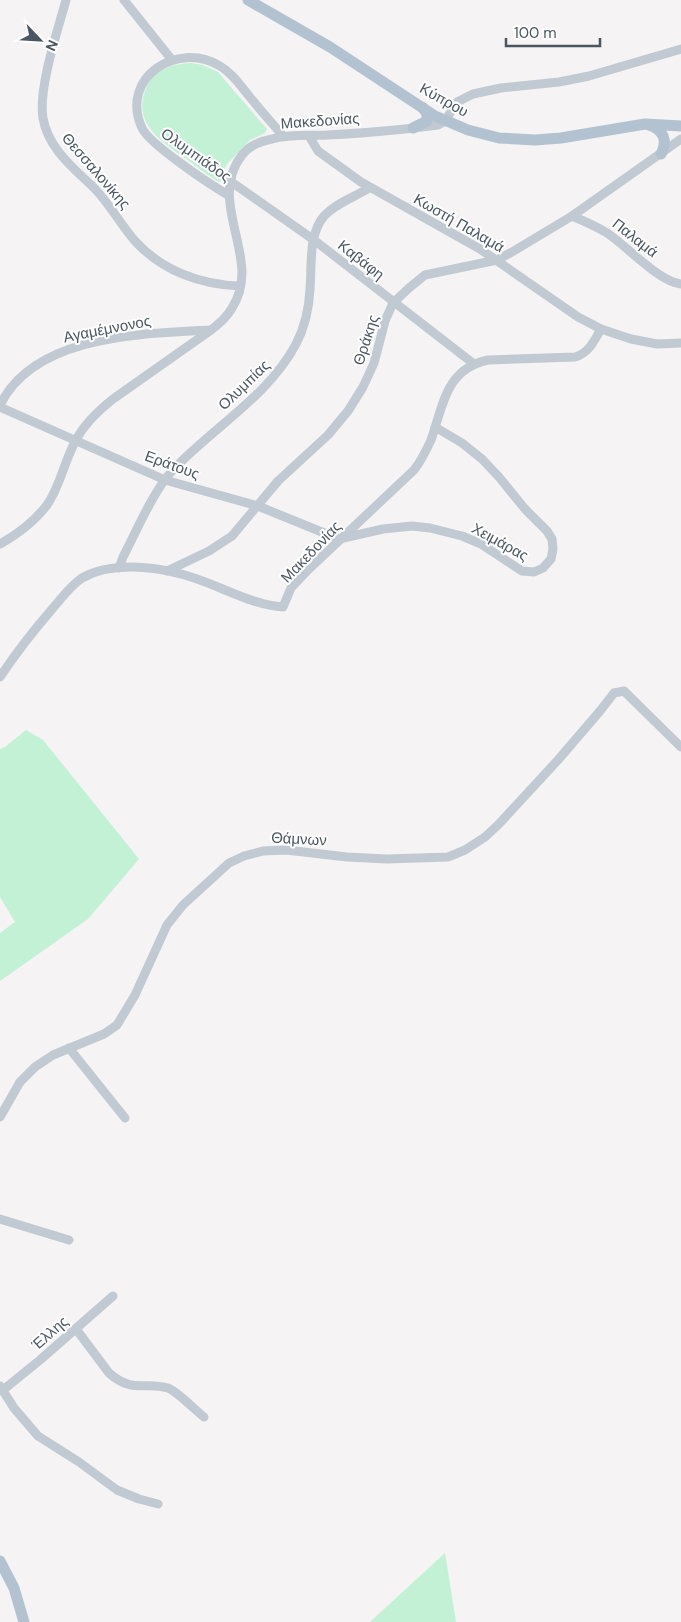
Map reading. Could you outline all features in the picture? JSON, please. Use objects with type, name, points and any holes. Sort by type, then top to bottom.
[{"type":"main road","name":"Κύπρου","points":[[248,0],[325,44],[423,108],[447,118],[476,126],[522,133],[557,131],[646,117],[681,119]]},
{"type":"main road","name":"Κύπρου","points":[[263,0],[332,39],[462,128],[500,138],[529,141],[561,138],[645,124],[681,126]]},
{"type":"main road","points":[[413,128],[427,120],[428,114],[423,108]]},
{"type":"main road","points":[[645,124],[659,130],[664,137],[665,144],[661,154]]},
{"type":"main road","points":[[0,1561],[14,1588],[24,1622]]},
{"type":"street","name":"Θεσσαλονίκης","points":[[66,0],[43,97],[43,120],[52,143],[105,201],[131,236],[147,252],[170,268],[190,277],[224,285],[240,286]]},
{"type":"street","points":[[124,0],[172,60]]},
{"type":"street","points":[[447,118],[457,102],[473,94],[501,88],[559,82],[589,76],[681,49]]},
{"type":"street","name":"Ολυμπιάδος","points":[[228,195],[154,143],[142,128],[138,107],[142,85],[154,70],[172,60],[186,58],[200,58],[221,67],[234,78],[284,136]]},
{"type":"street","name":"Μακεδονίας","points":[[0,544],[27,526],[46,505],[76,440],[88,423],[107,404],[211,330],[224,319],[233,307],[238,297],[240,286],[241,256],[228,195],[230,181],[238,161],[248,149],[263,141],[284,136],[309,136],[413,128],[438,125],[447,118]]},
{"type":"street","name":"Κωστή Παλαμά","points":[[309,136],[318,151],[369,188],[454,234],[600,329]]},
{"type":"street","name":"Θράκης","points":[[167,571],[225,542],[240,528],[278,481],[328,435],[348,411],[364,386],[374,363],[385,320],[393,303],[425,275],[496,260],[512,252],[572,216],[681,139]]},
{"type":"street","name":"Καβάφη","points":[[230,181],[314,240],[474,364]]},
{"type":"street","name":"Ολυμπίας","points":[[119,568],[123,557],[165,480],[185,459],[272,379],[290,354],[297,342],[307,313],[314,240],[319,223],[327,213],[369,188]]},
{"type":"street","name":"Παλαμά","points":[[572,216],[608,234],[671,282],[681,284]]},
{"type":"street","points":[[474,364],[488,360],[580,356],[589,349],[600,329],[644,342],[667,345],[681,343]]},
{"type":"street","name":"Αγαμέμνονος","points":[[0,406],[12,385],[28,370],[43,360],[69,349],[139,335],[211,330]]},
{"type":"street","name":"Μακεδονίας","points":[[0,677],[32,633],[70,588],[92,574],[119,568],[167,571],[194,578],[260,602],[283,607],[290,591],[298,580],[339,539],[368,515],[414,470],[427,450],[443,401],[450,386],[461,373],[474,364]]},
{"type":"street","name":"Εράτους","points":[[0,406],[165,480],[258,506],[339,539]]},
{"type":"street","name":"Χειμάρας","points":[[339,539],[383,529],[412,526],[430,528],[462,536],[481,544],[522,571],[534,572],[546,565],[551,559],[554,549],[552,539],[545,529],[524,509],[486,463],[462,443],[435,428]]},
{"type":"street","name":"Θάμνων","points":[[0,1116],[20,1082],[29,1072],[48,1058],[104,1034],[117,1024],[138,990],[167,925],[183,905],[229,863],[244,856],[263,851],[286,850],[347,857],[387,859],[448,857],[465,850],[485,837],[498,825],[558,760],[614,693],[624,691],[681,747]]},
{"type":"street","points":[[69,1048],[125,1118]]},
{"type":"street","points":[[0,1219],[69,1240]]},
{"type":"street","name":"Έλλης","points":[[2,1388],[76,1329],[113,1296]]},
{"type":"street","points":[[76,1329],[109,1373],[115,1378],[136,1386],[167,1388],[204,1417]]},
{"type":"street","points":[[2,1388],[14,1408],[38,1436],[79,1462],[117,1490],[158,1504]]},
{"type":"green space","points":[[191,63],[203,65],[218,72],[267,129],[265,133],[250,140],[228,163],[221,174],[221,181],[219,182],[165,144],[150,128],[142,109],[143,97],[148,84],[156,74],[178,64]]},
{"type":"green space","points":[[26,730],[43,740],[139,859],[88,919],[0,981],[0,933],[15,922],[0,897],[0,749]]},
{"type":"green space","points":[[445,1553],[456,1622],[370,1622]]}]
